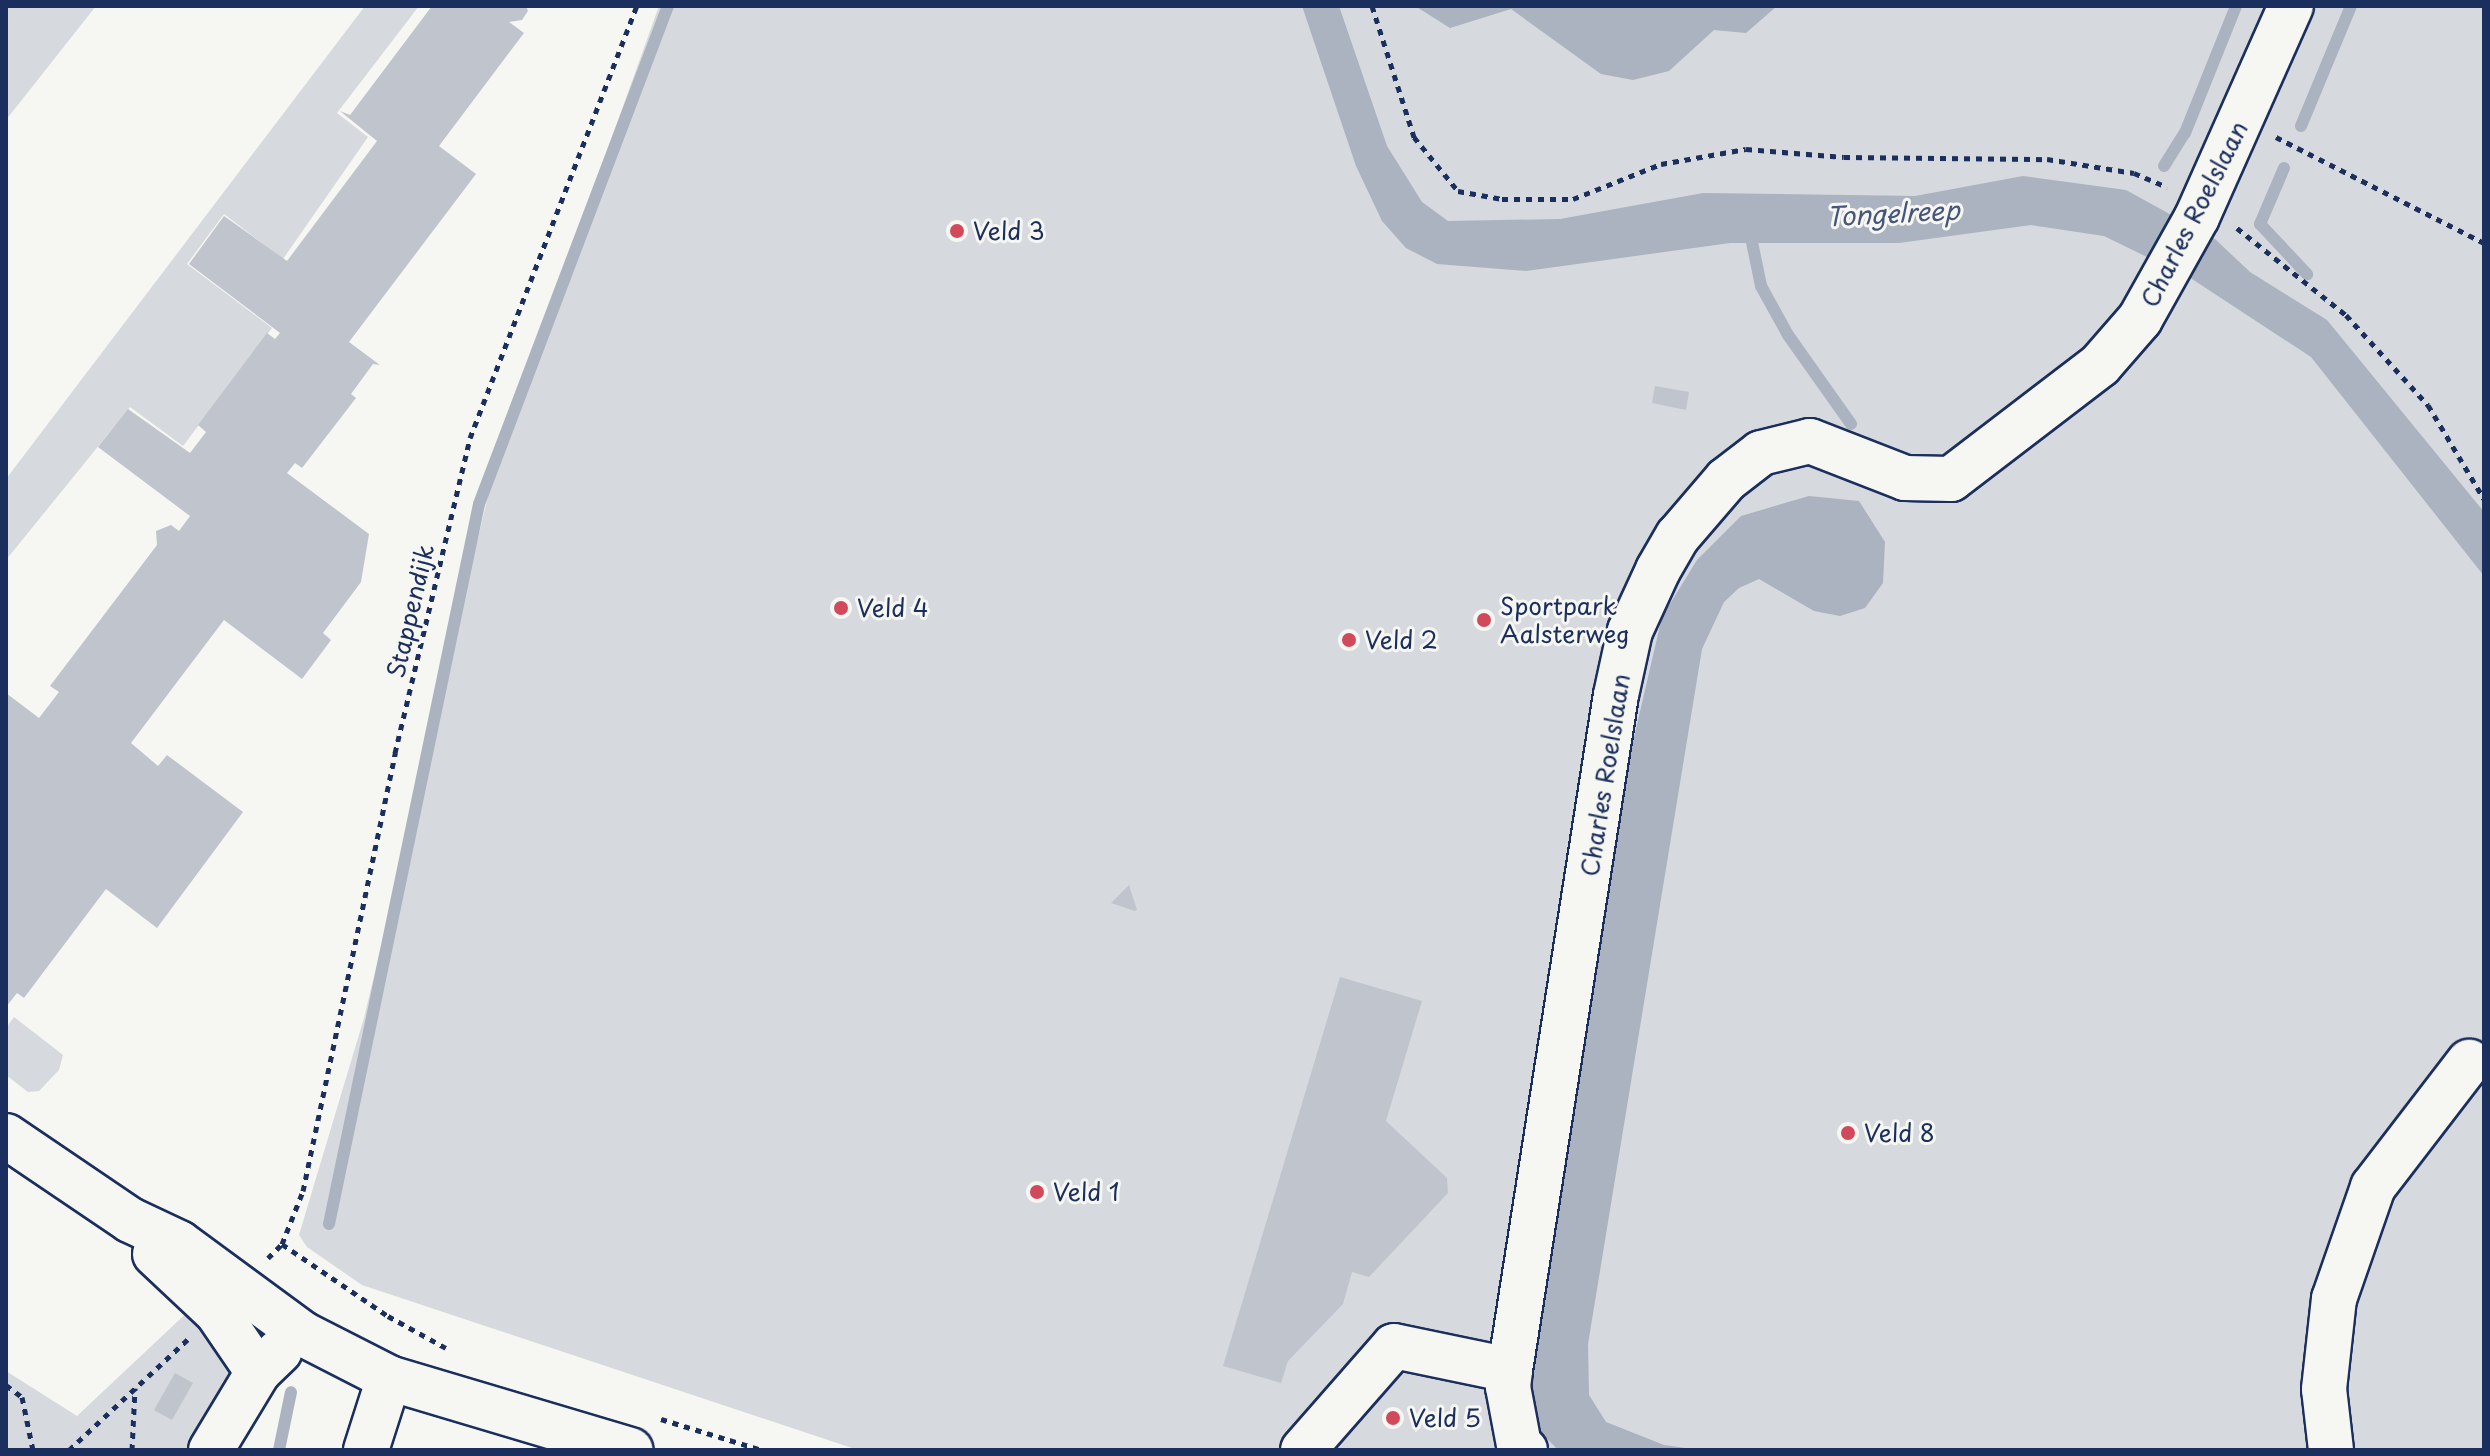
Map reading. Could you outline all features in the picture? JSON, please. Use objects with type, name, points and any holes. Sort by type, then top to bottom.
[{"type":"street","name":"Charles Roelslaan","points":[[1525,1450],[1519,1445],[1508,1387],[1510,1370],[1616,695],[1630,631],[1664,558],[1726,480],[1761,453],[1810,441],[1905,478],[1951,479],[2100,365],[2140,319],[2200,210],[2243,121],[2291,6]]},
{"type":"street","points":[[2331,1450],[2324,1389],[2334,1299],[2373,1187],[2469,1062]]},
{"type":"street","points":[[6,1136],[130,1220],[163,1264],[389,1378],[638,1432]]},
{"type":"street","points":[[229,1299],[258,1372]]},
{"type":"street","points":[[211,1450],[258,1372],[303,1334]]},
{"type":"street","points":[[1303,1450],[1394,1346],[1510,1370]]},
{"type":"street","points":[[366,1450],[389,1378]]},
{"type":"path","name":"Stappendijk","points":[[461,1354],[388,1316],[282,1244],[303,1191],[395,753],[470,438],[637,6]]},
{"type":"path","points":[[1372,6],[1414,137],[1458,191],[1502,199],[1573,199],[1661,164],[1746,149],[1844,157],[2047,159],[2134,173],[2200,210],[2346,315],[2428,405],[2484,499]]},
{"type":"path","points":[[2243,121],[2484,243]]},
{"type":"path","points":[[69,1450],[229,1299]]},
{"type":"path","points":[[6,1385],[22,1397],[33,1450]]},
{"type":"path","points":[[132,1450],[135,1387]]},
{"type":"path","points":[[638,1432],[762,1450]]},
{"type":"shaded area","points":[[6,6],[96,6],[6,120]]},
{"type":"shaded area","points":[[365,6],[419,6],[337,113],[368,137],[283,259],[224,214],[187,264],[272,328],[183,446],[130,407],[6,560],[6,479]]},
{"type":"shaded area","name":"Sportpark Aalsterweg","points":[[659,6],[2484,6],[2484,1450],[858,1450],[362,1285],[307,1247],[299,1235],[364,1018],[498,454]]},
{"type":"shaded area","points":[[14,1017],[63,1055],[59,1070],[39,1091],[28,1092],[6,1075],[6,1028]]},
{"type":"shaded area","points":[[194,1306],[237,1376],[203,1450],[6,1450],[6,1371],[77,1416]]},
{"type":"water","name":"Tongelreep","points":[[1302,6],[1339,6],[1387,146],[1422,202],[1448,221],[1560,219],[1703,193],[1915,196],[2023,176],[2126,190],[2215,239],[2250,272],[2327,320],[2484,512],[2484,576],[2311,357],[2192,279],[2104,236],[2031,225],[1899,243],[1730,243],[1526,271],[1437,264],[1406,248],[1382,221],[1356,166]]},
{"type":"water","points":[[1415,6],[1777,6],[1746,33],[1714,30],[1669,71],[1633,80],[1601,74],[1511,9],[1450,28]]},
{"type":"water","points":[[1809,496],[1859,501],[1885,542],[1883,583],[1865,608],[1840,616],[1814,611],[1759,579],[1739,588],[1724,602],[1702,649],[1588,1344],[1589,1395],[1606,1422],[1664,1445],[1699,1450],[1558,1450],[1537,1428],[1529,1379],[1622,789],[1662,617],[1697,560],[1741,516]]},
{"type":"building","points":[[432,6],[526,6],[528,11],[522,20],[509,22],[524,33],[439,146],[476,174],[349,342],[380,365],[373,364],[351,394],[356,398],[302,468],[295,463],[287,473],[369,534],[361,582],[323,633],[331,640],[302,679],[224,620],[131,743],[158,766],[167,755],[243,812],[157,928],[106,889],[24,998],[17,993],[6,1007],[6,693],[39,718],[59,692],[50,686],[157,545],[156,531],[171,525],[179,531],[190,516],[98,447],[128,409],[190,453],[206,432],[198,425],[267,333],[275,339],[280,333],[189,264],[224,216],[287,261],[377,141],[340,111],[350,115]]},
{"type":"building","points":[[1655,386],[1689,392],[1686,410],[1652,403]]},
{"type":"building","points":[[1129,885],[1137,910],[1135,911],[1111,903]]},
{"type":"building","points":[[1340,977],[1422,1001],[1386,1121],[1447,1178],[1448,1193],[1369,1277],[1352,1272],[1343,1304],[1288,1361],[1281,1383],[1223,1366]]},
{"type":"building","points":[[175,1373],[193,1383],[172,1420],[154,1410]]},
{"type":"waterway","points":[[329,1224],[479,504],[668,6]]},
{"type":"waterway","points":[[2164,166],[2185,133],[2236,6]]},
{"type":"waterway","points":[[2301,126],[2351,6]]},
{"type":"waterway","points":[[2284,168],[2260,224],[2307,274]]},
{"type":"waterway","points":[[1752,242],[1761,286],[1788,335],[1851,424]]},
{"type":"waterway","points":[[279,1450],[291,1392]]},
{"type":"place","name":"Veld 3","points":[[957,231]]},
{"type":"place","name":"Veld 4","points":[[841,608]]},
{"type":"place","name":"Sportpark Aalsterweg","points":[[1484,620]]},
{"type":"place","name":"Veld 2","points":[[1349,640]]},
{"type":"place","name":"Veld 8","points":[[1848,1133]]},
{"type":"place","name":"Veld 1","points":[[1037,1192]]},
{"type":"place","name":"Veld 5","points":[[1393,1418]]}]
